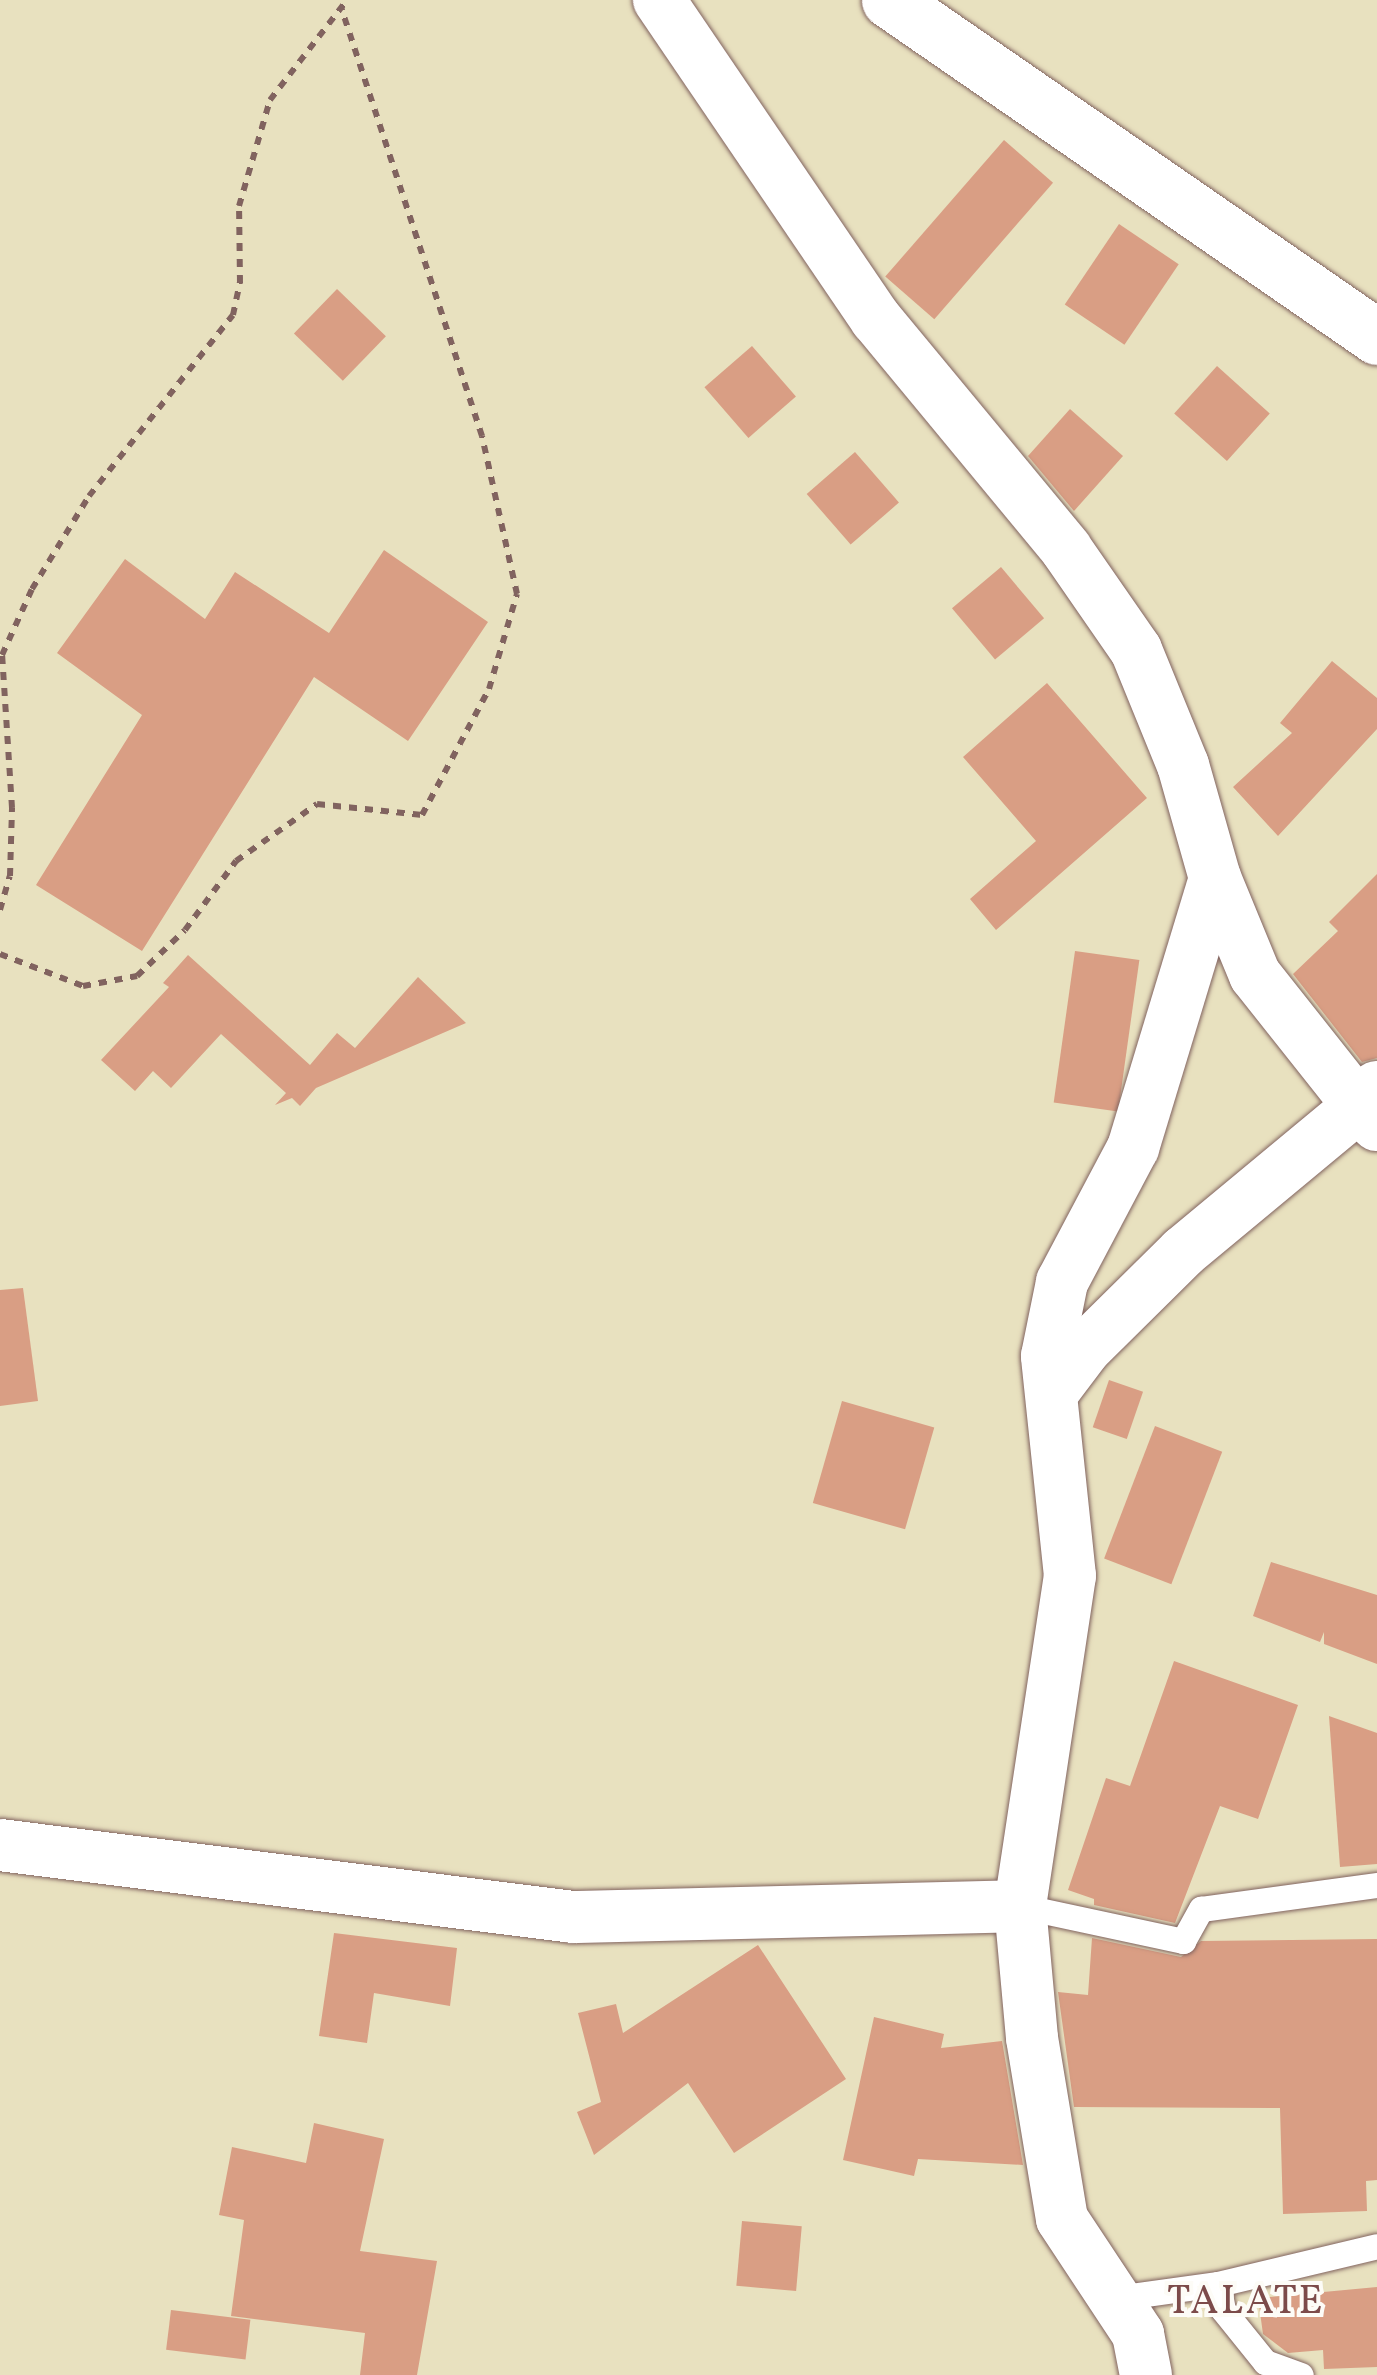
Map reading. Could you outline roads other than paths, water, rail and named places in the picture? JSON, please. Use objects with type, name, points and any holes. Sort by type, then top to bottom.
[{"type":"street","points":[[659,0],[876,319],[1066,549],[1136,650],[1182,765],[1214,878],[1256,975],[1371,1106],[1183,1252],[1084,1349],[1052,1393]]},
{"type":"street","points":[[889,0],[1377,337]]},
{"type":"street","points":[[1146,2375],[1138,2334],[1062,2220],[1032,2038],[1020,1906],[1070,1576],[1047,1356],[1062,1282],[1133,1148],[1214,878]]},
{"type":"street","points":[[0,1845],[573,1918],[1020,1906]]},
{"type":"lane","points":[[1020,1906],[1183,1940],[1201,1909],[1377,1885]]},
{"type":"lane","points":[[1117,2298],[1218,2284],[1377,2246]]},
{"type":"lane","points":[[1218,2284],[1223,2310],[1265,2362],[1301,2375]]},
{"type":"district","name":"TALATE","points":[[1246,2303]]}]
